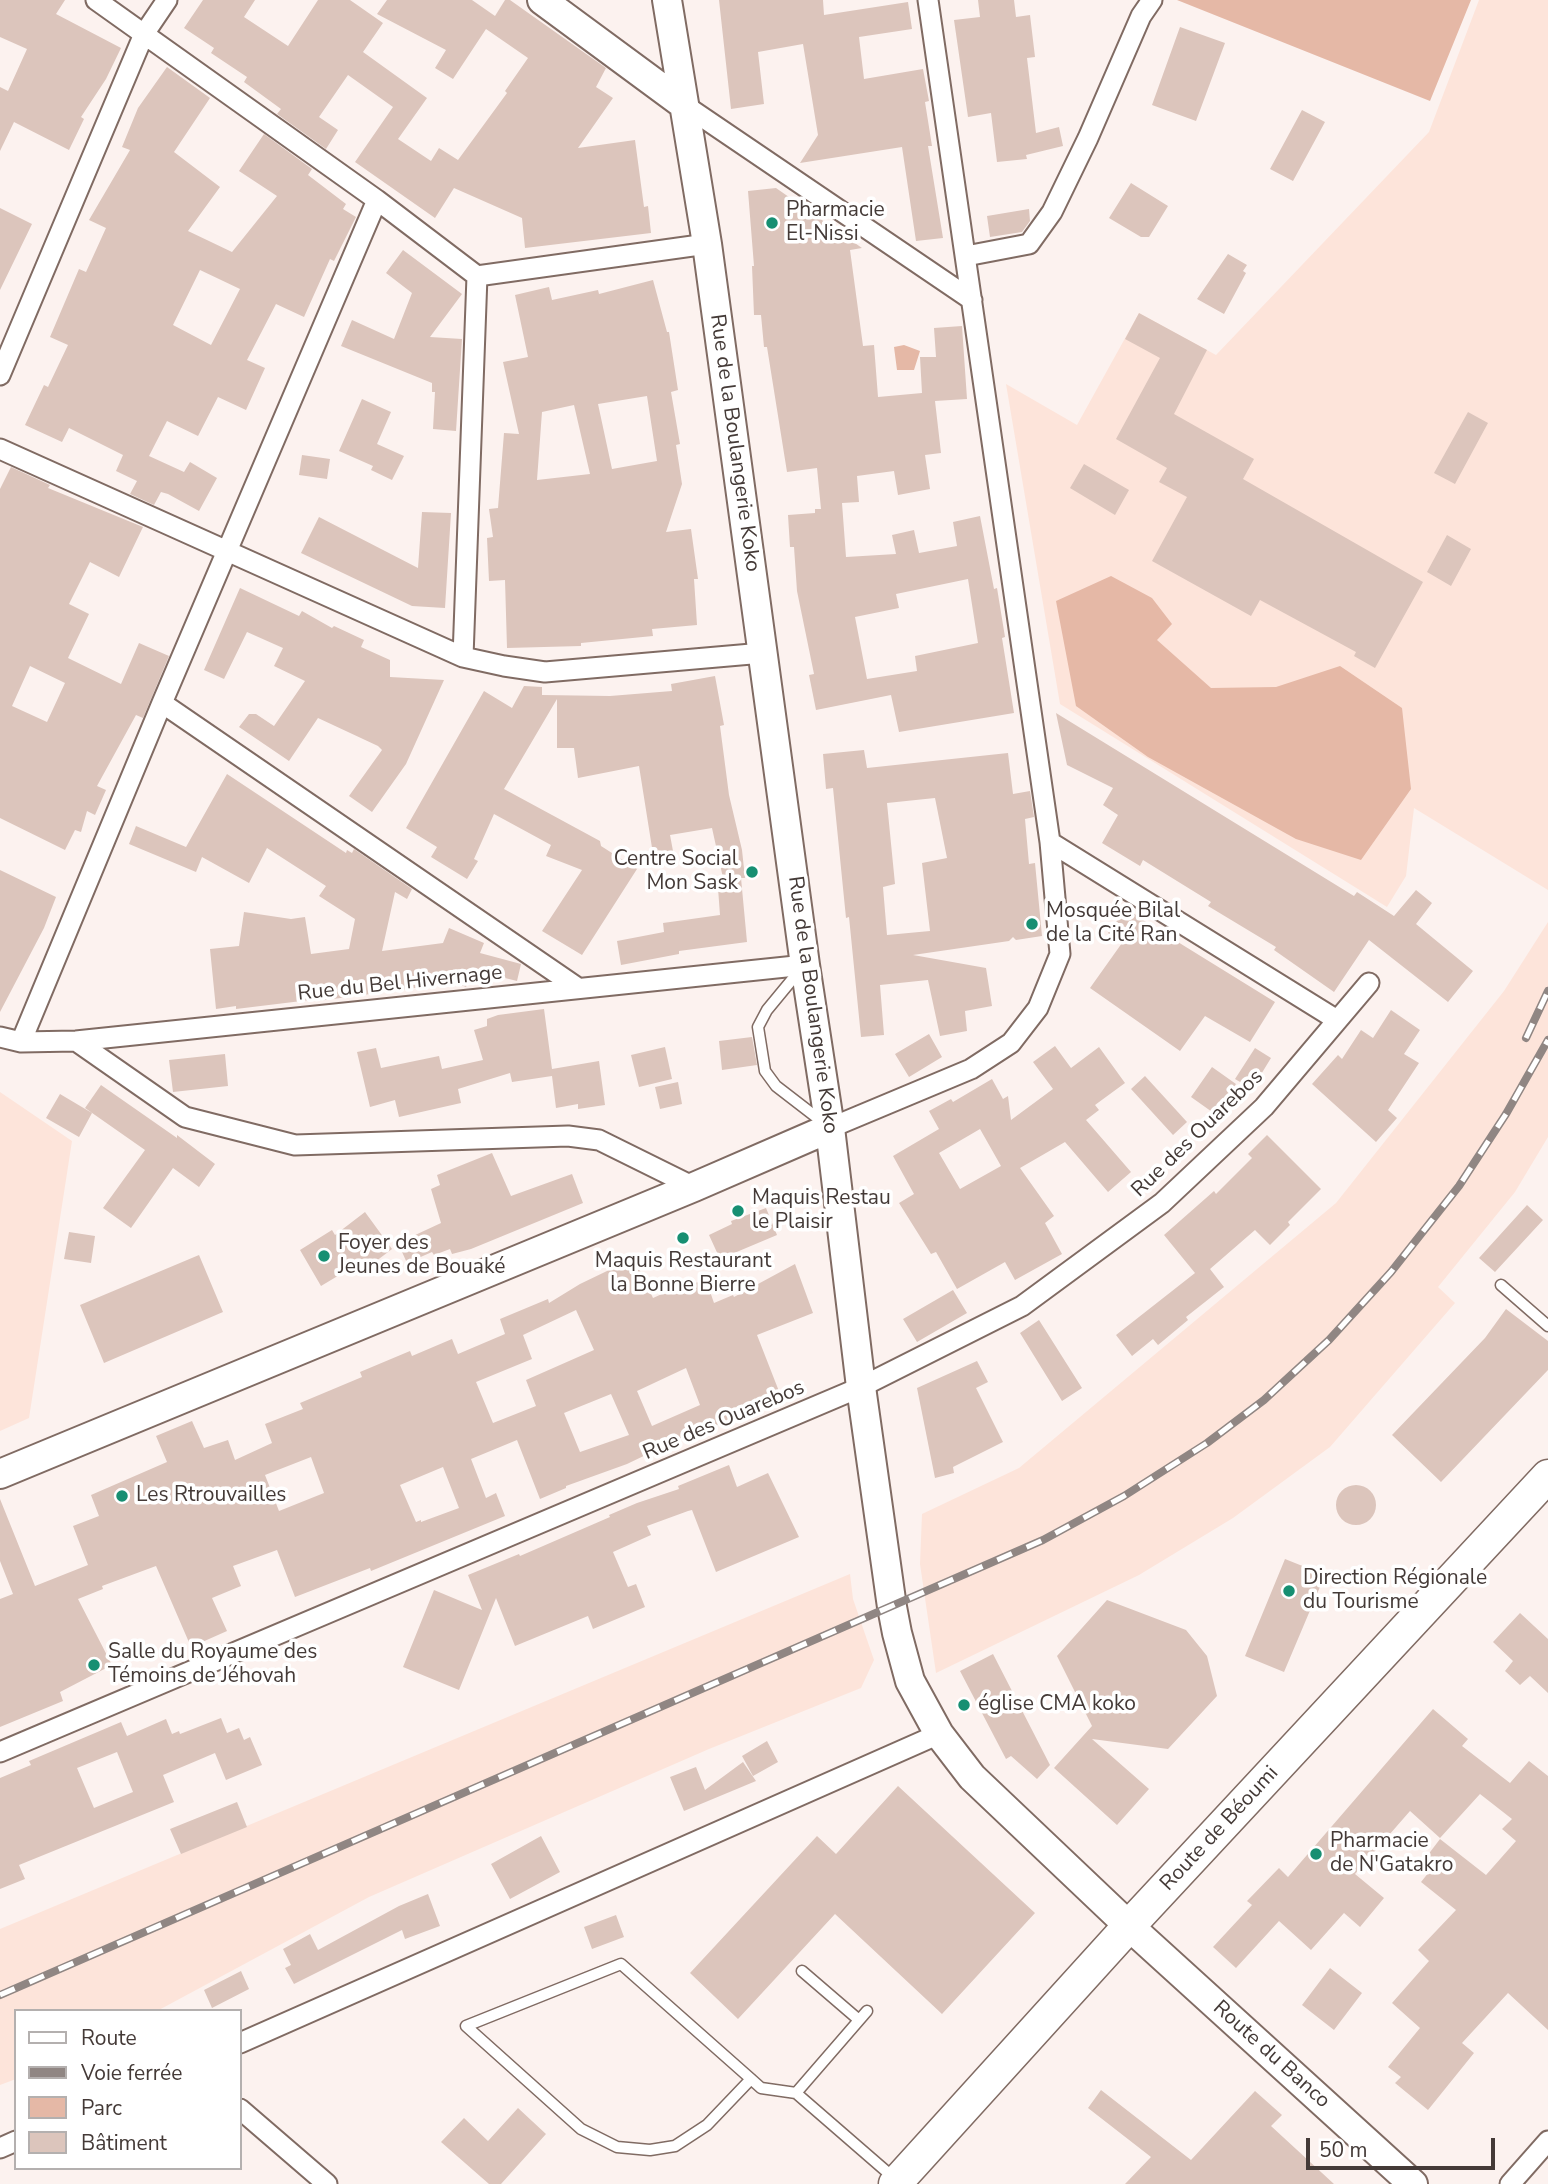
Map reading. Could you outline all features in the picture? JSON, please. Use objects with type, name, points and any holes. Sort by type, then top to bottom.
[{"type":"main road","name":"Route de Béoumi","points":[[896,2183],[1129,1926],[1548,1476]]},
{"type":"street","points":[[96,0],[377,200],[477,276],[707,244]]},
{"type":"street","points":[[0,374],[144,34],[167,0]]},
{"type":"street","name":"Rue de la Boulangerie Koko","points":[[667,0],[707,244],[805,965],[830,1128],[861,1387],[897,1633],[910,1681],[939,1734],[972,1777],[1129,1926]]},
{"type":"street","points":[[0,1474],[694,1187],[971,1069],[1011,1043],[1038,1008],[1060,954],[1050,842],[928,0]]},
{"type":"street","points":[[966,256],[1029,244],[1052,212],[1088,138],[1143,5]]},
{"type":"street","points":[[555,7],[684,104],[972,300]]},
{"type":"street","points":[[21,1042],[162,703],[377,200]]},
{"type":"street","points":[[463,657],[477,276]]},
{"type":"street","points":[[0,449],[463,657],[545,672],[763,653]]},
{"type":"street","points":[[162,703],[578,988]]},
{"type":"street","points":[[1050,842],[1337,1020]]},
{"type":"street","name":"Rue du Bel Hivernage","points":[[0,1037],[21,1042],[76,1041],[805,965]]},
{"type":"street","name":"Rue des Ouarebos","points":[[0,1752],[861,1387],[1022,1306],[1162,1203],[1264,1107],[1369,983]]},
{"type":"street","points":[[76,1041],[185,1117],[295,1145],[568,1136],[599,1140],[694,1187]]},
{"type":"street","points":[[242,2042],[939,1734]]},
{"type":"street","name":"Route du Banco","points":[[1129,1926],[1413,2184]]},
{"type":"street","points":[[242,2111],[327,2184]]},
{"type":"street","points":[[1510,2184],[1548,2141]]},
{"type":"lane","points":[[805,965],[767,1010],[758,1027],[765,1071],[776,1086],[830,1128]]},
{"type":"lane","points":[[1501,1285],[1548,1325]]},
{"type":"lane","points":[[751,2079],[707,2125],[675,2146],[650,2150],[617,2147],[581,2129],[466,2026],[621,1964],[751,2079],[761,2088],[796,2093],[896,2183]]},
{"type":"lane","points":[[802,1971],[859,2021]]},
{"type":"lane","points":[[796,2093],[867,2011]]},
{"type":"shaded area","points":[[1479,0],[1548,0],[1548,890],[1414,808],[1406,876],[1387,907],[1060,704],[1006,384],[1077,425],[1139,313],[1216,355],[1429,132]]},
{"type":"shaded area","points":[[1548,922],[1548,1137],[1515,1192],[1438,1287],[1455,1303],[1330,1447],[1233,1518],[1139,1575],[936,1673],[920,1564],[922,1514],[1019,1468],[1336,1203],[1504,991]]},
{"type":"shaded area","points":[[0,1092],[72,1141],[29,1418],[0,1431]]},
{"type":"shaded area","points":[[850,1574],[853,1599],[874,1660],[861,1688],[709,1749],[369,1897],[161,2009],[14,2009],[14,2080],[0,2085],[0,1929]]},
{"type":"green space","points":[[1177,0],[1471,0],[1430,101]]},
{"type":"green space","points":[[904,345],[920,351],[914,370],[897,370],[894,347]]},
{"type":"green space","points":[[1111,576],[1152,598],[1172,624],[1157,640],[1211,688],[1276,687],[1340,666],[1402,708],[1411,789],[1361,860],[1296,839],[1148,757],[1076,706],[1056,601]]},
{"type":"building","points":[[0,0],[65,0],[56,14],[121,48],[106,79],[81,117],[84,119],[69,150],[14,122],[0,151],[0,87],[8,91],[27,49],[0,37]]},
{"type":"building","points":[[203,0],[255,0],[244,17],[288,46],[318,0],[350,0],[383,23],[363,52],[427,98],[398,139],[431,161],[439,148],[458,160],[507,93],[505,91],[528,58],[486,29],[453,79],[435,68],[446,50],[377,14],[387,0],[472,0],[495,16],[505,0],[510,0],[606,68],[596,87],[613,98],[578,148],[635,140],[644,207],[648,206],[651,233],[525,248],[522,218],[454,188],[435,218],[355,162],[393,107],[348,75],[319,117],[338,130],[326,149],[277,114],[281,109],[244,82],[247,77],[211,53],[214,48],[184,28]]},
{"type":"building","points":[[719,0],[823,0],[824,15],[908,2],[912,29],[859,37],[864,79],[923,69],[929,101],[925,102],[932,146],[928,146],[943,238],[916,241],[902,147],[800,163],[818,135],[803,44],[758,52],[764,104],[731,109]]},
{"type":"building","points":[[978,0],[1014,0],[1016,17],[1030,15],[1035,57],[1027,58],[1036,133],[1059,127],[1063,146],[1026,155],[1027,159],[997,162],[991,113],[968,117],[954,20],[980,17]]},
{"type":"building","points":[[1180,27],[1225,43],[1196,121],[1152,105]]},
{"type":"building","points":[[167,67],[210,98],[174,152],[220,187],[188,231],[232,252],[277,196],[239,171],[264,134],[312,169],[308,175],[346,204],[343,209],[356,217],[334,261],[330,259],[304,317],[276,304],[247,360],[265,368],[246,410],[218,397],[198,436],[167,421],[149,456],[184,472],[190,462],[217,478],[199,511],[161,492],[154,505],[130,494],[137,481],[116,471],[123,455],[69,428],[62,442],[25,425],[44,385],[48,387],[68,345],[50,337],[79,269],[86,272],[106,228],[89,220],[130,150],[122,147],[138,108]],"holes":[[[200,270],[240,289],[211,345],[173,325]]]},
{"type":"building","points":[[1302,110],[1325,122],[1293,181],[1270,169]]},
{"type":"building","points":[[1131,183],[1168,206],[1149,237],[1141,237],[1109,218]]},
{"type":"building","points":[[776,188],[862,248],[850,250],[863,346],[874,345],[878,397],[922,393],[920,357],[936,357],[934,328],[962,326],[967,399],[935,401],[941,453],[925,455],[930,489],[898,495],[894,471],[857,476],[859,502],[842,503],[846,557],[896,554],[892,535],[914,530],[919,553],[957,546],[953,522],[980,516],[994,589],[997,588],[1014,713],[899,732],[891,695],[816,710],[809,675],[814,674],[797,591],[794,547],[790,547],[788,515],[815,513],[815,509],[821,509],[817,468],[787,472],[767,347],[764,347],[761,315],[754,315],[754,266],[748,191]],"holes":[[[968,579],[978,643],[915,656],[917,671],[867,679],[855,617],[899,608],[896,594]]]},
{"type":"building","points":[[0,208],[32,224],[0,290]]},
{"type":"building","points":[[1029,209],[1030,221],[1022,232],[990,237],[987,216]]},
{"type":"building","points":[[403,250],[462,294],[430,337],[462,339],[456,431],[433,429],[435,392],[432,392],[432,383],[341,346],[352,320],[394,339],[412,293],[386,273]]},
{"type":"building","points":[[1228,254],[1247,265],[1243,271],[1246,273],[1224,314],[1197,299]]},
{"type":"building","points":[[653,280],[669,332],[678,390],[671,392],[680,444],[676,445],[682,484],[666,532],[691,529],[698,579],[694,579],[697,625],[652,629],[653,636],[581,643],[581,646],[507,648],[505,580],[489,581],[487,538],[493,537],[489,509],[498,508],[504,433],[519,434],[503,362],[528,357],[515,295],[549,287],[552,300],[598,290],[599,294]],"holes":[[[647,396],[657,461],[612,469],[598,404]],[[574,405],[590,474],[537,480],[542,412]]]},
{"type":"building","points":[[1139,313],[1207,350],[1174,414],[1254,459],[1243,479],[1423,582],[1375,668],[1354,656],[1356,652],[1260,600],[1251,616],[1152,561],[1187,497],[1159,482],[1167,468],[1116,439],[1160,358],[1125,339]]},
{"type":"building","points":[[362,399],[391,412],[377,444],[404,456],[392,480],[371,470],[373,466],[339,451]]},
{"type":"building","points":[[1468,412],[1488,423],[1455,484],[1434,473]]},
{"type":"building","points":[[302,455],[330,459],[327,479],[299,475]]},
{"type":"building","points":[[1084,464],[1129,490],[1115,515],[1070,488]]},
{"type":"building","points":[[11,467],[50,485],[48,488],[143,527],[119,577],[90,562],[69,604],[89,614],[68,658],[121,684],[139,643],[169,656],[143,718],[136,715],[97,786],[106,790],[95,815],[87,811],[81,832],[75,830],[65,850],[0,818],[0,489]],"holes":[[[30,666],[65,683],[47,722],[12,706]]]},
{"type":"building","points":[[422,512],[451,513],[445,608],[412,606],[301,553],[319,517],[418,568]]},
{"type":"building","points":[[1447,535],[1471,549],[1451,586],[1427,572]]},
{"type":"building","points":[[240,588],[299,616],[302,611],[332,628],[334,626],[364,640],[361,647],[390,660],[390,677],[444,680],[406,764],[372,812],[349,796],[382,750],[378,746],[318,718],[289,761],[239,727],[249,714],[256,714],[274,726],[305,681],[274,666],[283,648],[247,632],[224,679],[204,670]]},
{"type":"building","points":[[715,676],[724,725],[720,726],[729,795],[742,850],[745,878],[741,878],[747,942],[679,951],[679,954],[621,965],[617,941],[664,932],[663,923],[720,915],[718,888],[725,887],[712,828],[670,835],[673,851],[653,854],[639,766],[578,778],[574,748],[557,748],[557,699],[504,789],[600,841],[601,846],[637,869],[582,955],[542,931],[582,870],[546,856],[551,845],[494,814],[474,859],[478,861],[467,879],[431,857],[437,847],[406,828],[484,691],[512,708],[524,686],[542,687],[542,695],[610,696],[672,691],[671,684]]},
{"type":"building","points":[[1056,713],[1354,896],[1357,892],[1394,916],[1416,890],[1432,903],[1416,924],[1473,971],[1448,1002],[1369,940],[1334,992],[1274,950],[1276,947],[1208,906],[1211,902],[1143,860],[1140,866],[1102,843],[1118,815],[1103,805],[1113,788],[1067,765]]},
{"type":"building","points":[[864,750],[867,768],[1008,753],[1013,794],[1030,791],[1034,817],[1025,819],[1029,864],[1035,863],[1042,936],[1016,940],[1013,937],[1009,941],[913,955],[986,968],[992,1006],[965,1011],[967,1031],[940,1036],[928,980],[880,985],[884,1035],[861,1037],[833,788],[826,789],[823,754]],"holes":[[[935,798],[947,858],[922,863],[930,931],[887,935],[883,887],[895,884],[887,803]]]},
{"type":"building","points":[[227,774],[346,853],[347,850],[352,853],[354,849],[412,889],[407,899],[395,892],[382,951],[443,943],[449,928],[484,943],[480,953],[521,964],[517,981],[473,970],[466,987],[420,969],[422,987],[318,1001],[216,1009],[210,949],[239,946],[244,912],[291,919],[305,917],[311,954],[349,949],[355,919],[319,896],[326,886],[267,848],[249,883],[202,857],[196,872],[129,844],[136,826],[186,847]]},
{"type":"building","points":[[0,870],[56,897],[44,928],[0,1012]]},
{"type":"building","points":[[1126,908],[1172,940],[1275,1002],[1250,1042],[1205,1016],[1180,1051],[1090,988],[1122,943],[1108,933]]},
{"type":"building","points":[[544,1009],[552,1069],[599,1061],[605,1105],[578,1109],[578,1104],[556,1108],[552,1076],[512,1082],[510,1073],[458,1089],[461,1103],[399,1117],[395,1100],[370,1107],[357,1052],[376,1048],[381,1068],[439,1056],[442,1069],[483,1060],[474,1030],[487,1026],[487,1019]]},
{"type":"building","points":[[1391,1010],[1420,1030],[1404,1054],[1419,1063],[1388,1110],[1397,1118],[1376,1142],[1312,1084],[1338,1055],[1342,1059],[1361,1030],[1373,1038]]},
{"type":"building","points":[[929,1034],[942,1057],[909,1077],[895,1054]]},
{"type":"building","points":[[752,1037],[757,1065],[722,1070],[719,1041]]},
{"type":"building","points":[[1055,1046],[1071,1068],[1099,1047],[1125,1083],[1095,1105],[1099,1110],[1086,1120],[1131,1172],[1108,1192],[1065,1142],[1020,1168],[1054,1216],[1045,1223],[1062,1254],[1015,1280],[1005,1262],[957,1289],[936,1252],[931,1254],[899,1203],[914,1194],[893,1156],[939,1129],[929,1111],[951,1099],[953,1102],[992,1079],[1003,1099],[1008,1096],[1011,1120],[1053,1089],[1033,1062]],"holes":[[[980,1129],[1001,1166],[960,1189],[939,1153]]]},
{"type":"building","points":[[665,1047],[672,1079],[639,1087],[631,1055]]},
{"type":"building","points":[[1255,1048],[1271,1058],[1252,1089],[1235,1079]]},
{"type":"building","points":[[225,1054],[228,1086],[173,1092],[169,1060]]},
{"type":"building","points":[[1212,1067],[1236,1084],[1215,1114],[1191,1097]]},
{"type":"building","points":[[1145,1076],[1187,1122],[1173,1135],[1131,1089]]},
{"type":"building","points":[[678,1082],[682,1104],[660,1109],[655,1087]]},
{"type":"building","points":[[101,1085],[177,1138],[177,1135],[215,1164],[199,1187],[173,1168],[131,1228],[103,1208],[145,1150],[85,1108]]},
{"type":"building","points":[[60,1094],[92,1113],[79,1137],[46,1118]]},
{"type":"building","points":[[1267,1135],[1321,1189],[1288,1222],[1290,1225],[1270,1245],[1255,1230],[1210,1269],[1224,1287],[1186,1317],[1188,1320],[1158,1345],[1153,1339],[1132,1356],[1116,1335],[1195,1273],[1164,1235],[1214,1191],[1216,1194],[1252,1158],[1248,1154]]},
{"type":"building","points":[[492,1153],[511,1196],[572,1174],[583,1203],[471,1249],[452,1254],[450,1249],[434,1255],[432,1252],[407,1263],[398,1243],[441,1223],[431,1189],[440,1185],[437,1175]]},
{"type":"building","points":[[1527,1205],[1543,1220],[1495,1272],[1479,1258]]},
{"type":"building","points":[[766,1208],[777,1235],[720,1259],[709,1235],[732,1224],[731,1221]]},
{"type":"building","points":[[365,1212],[392,1249],[371,1265],[366,1259],[321,1286],[300,1250],[332,1230],[335,1235]]},
{"type":"building","points":[[69,1232],[95,1236],[91,1263],[64,1259]]},
{"type":"building","points":[[199,1255],[223,1312],[104,1363],[80,1305]]},
{"type":"building","points":[[634,1258],[653,1298],[706,1280],[714,1303],[733,1295],[734,1297],[795,1264],[813,1313],[757,1335],[782,1399],[709,1428],[708,1425],[627,1464],[566,1486],[540,1499],[517,1440],[471,1459],[486,1498],[496,1493],[505,1516],[371,1571],[370,1568],[295,1597],[277,1550],[233,1566],[241,1586],[212,1598],[227,1631],[191,1647],[156,1566],[102,1586],[103,1589],[78,1599],[112,1665],[60,1692],[63,1701],[0,1727],[0,1599],[13,1594],[0,1561],[0,1499],[35,1586],[88,1565],[73,1526],[99,1516],[91,1495],[167,1462],[156,1436],[192,1421],[204,1448],[228,1440],[235,1460],[272,1443],[265,1424],[303,1409],[300,1403],[362,1377],[360,1372],[410,1351],[412,1356],[452,1339],[458,1354],[505,1334],[500,1319],[548,1299],[549,1303],[580,1284]],"holes":[[[576,1310],[594,1350],[526,1380],[536,1406],[493,1423],[476,1382],[532,1359],[523,1335]],[[686,1368],[700,1405],[652,1426],[637,1391]],[[611,1394],[629,1435],[580,1452],[564,1413]],[[311,1457],[324,1493],[279,1511],[265,1475]],[[443,1467],[459,1508],[416,1522],[400,1485]]]},
{"type":"building","points":[[953,1290],[967,1313],[917,1342],[903,1319]]},
{"type":"building","points":[[1506,1309],[1548,1341],[1548,1370],[1441,1482],[1392,1435],[1485,1338]]},
{"type":"building","points":[[1039,1320],[1082,1388],[1062,1401],[1020,1333]]},
{"type":"building","points":[[977,1361],[988,1382],[976,1388],[1003,1442],[953,1467],[954,1473],[935,1478],[917,1388]]},
{"type":"building","points":[[729,1465],[737,1487],[768,1473],[799,1537],[716,1572],[692,1510],[688,1511],[647,1526],[651,1535],[613,1552],[628,1587],[636,1584],[645,1607],[593,1629],[588,1616],[515,1646],[496,1598],[459,1690],[403,1667],[434,1590],[482,1610],[468,1575],[519,1554],[520,1556],[637,1503],[679,1489],[678,1486]]},
{"type":"building","points":[[1356,1485],[1364,1486],[1370,1491],[1375,1497],[1375,1513],[1370,1519],[1364,1524],[1356,1525],[1348,1524],[1342,1519],[1337,1513],[1336,1505],[1337,1497],[1342,1491],[1348,1486]]},
{"type":"building","points":[[1285,1559],[1325,1575],[1284,1672],[1245,1656]]},
{"type":"building","points":[[1107,1600],[1186,1630],[1207,1656],[1217,1696],[1168,1749],[1092,1739],[1149,1789],[1117,1825],[1054,1768],[1092,1726],[1057,1656]]},
{"type":"building","points":[[1520,1613],[1548,1639],[1548,1693],[1530,1676],[1520,1685],[1505,1671],[1513,1661],[1493,1642]]},
{"type":"building","points":[[993,1654],[1050,1765],[1037,1779],[1011,1756],[1006,1759],[960,1671]]},
{"type":"building","points":[[1433,1709],[1468,1739],[1462,1746],[1510,1783],[1529,1761],[1548,1776],[1548,2030],[1508,1993],[1462,2043],[1474,2053],[1428,2110],[1395,2083],[1401,2077],[1388,2067],[1420,2028],[1392,2003],[1429,1961],[1418,1950],[1456,1910],[1421,1882],[1429,1872],[1421,1864],[1440,1839],[1486,1875],[1516,1841],[1502,1829],[1512,1819],[1480,1794],[1440,1838],[1410,1811],[1355,1874],[1384,1898],[1360,1927],[1344,1913],[1311,1950],[1279,1921],[1236,1968],[1213,1947],[1252,1905],[1247,1901],[1279,1868],[1288,1877]]},
{"type":"building","points":[[221,1718],[227,1733],[239,1728],[244,1740],[250,1737],[262,1765],[226,1780],[215,1753],[163,1775],[174,1802],[19,1865],[25,1879],[0,1889],[0,1778],[31,1765],[29,1761],[121,1722],[127,1736],[166,1719],[172,1734],[179,1731],[180,1734]],"holes":[[[117,1752],[133,1792],[94,1808],[77,1768]]]},
{"type":"building","points":[[767,1741],[778,1762],[753,1776],[742,1756]]},
{"type":"building","points":[[743,1762],[756,1781],[684,1811],[670,1777],[696,1767],[705,1790]]},
{"type":"building","points":[[898,1786],[1035,1913],[942,2014],[835,1914],[738,2019],[690,1973],[817,1836],[836,1854]]},
{"type":"building","points":[[237,1802],[247,1827],[181,1854],[170,1829]]},
{"type":"building","points":[[541,1836],[560,1872],[510,1899],[491,1864]]},
{"type":"building","points":[[428,1894],[440,1926],[405,1939],[402,1930],[294,1984],[285,1968],[291,1965],[283,1949],[310,1934],[318,1950],[399,1906]]},
{"type":"building","points":[[616,1915],[624,1937],[592,1949],[584,1927]]},
{"type":"building","points":[[1330,1968],[1362,1993],[1334,2030],[1302,2005]]},
{"type":"building","points":[[241,1971],[249,1989],[212,2008],[204,1990]]},
{"type":"building","points":[[1101,2090],[1191,2160],[1255,2091],[1282,2115],[1271,2126],[1334,2184],[1125,2184],[1151,2157],[1088,2108]]},
{"type":"building","points":[[518,2108],[546,2134],[501,2184],[489,2184],[441,2142],[464,2118],[488,2141]]},
{"type":"railway","points":[[1526,1038],[1548,991]]},
{"type":"railway","points":[[0,1995],[1043,1540],[1124,1496],[1207,1443],[1264,1400],[1329,1340],[1391,1272],[1459,1186],[1506,1114],[1548,1040]]},
{"type":"place","name":"Pharmacie El-Nissi","points":[[772,223]]},
{"type":"place","name":"Centre Social Mon Sask","points":[[752,872]]},
{"type":"place","name":"Mosquée Bilal de la Cité Ran","points":[[1032,924]]},
{"type":"place","name":"Maquis Restau le Plaisir","points":[[738,1211]]},
{"type":"place","name":"Maquis Restaurant la Bonne Bierre","points":[[683,1238]]},
{"type":"place","name":"Foyer des Jeunes de Bouaké","points":[[324,1256]]},
{"type":"place","name":"Les Rtrouvailles","points":[[122,1496]]},
{"type":"place","name":"Direction Régionale du Tourisme","points":[[1289,1591]]},
{"type":"place","name":"Salle du Royaume des Témoins de Jéhovah","points":[[94,1665]]},
{"type":"place","name":"église CMA koko","points":[[964,1705]]},
{"type":"place","name":"Pharmacie de N'Gatakro","points":[[1316,1854]]}]
